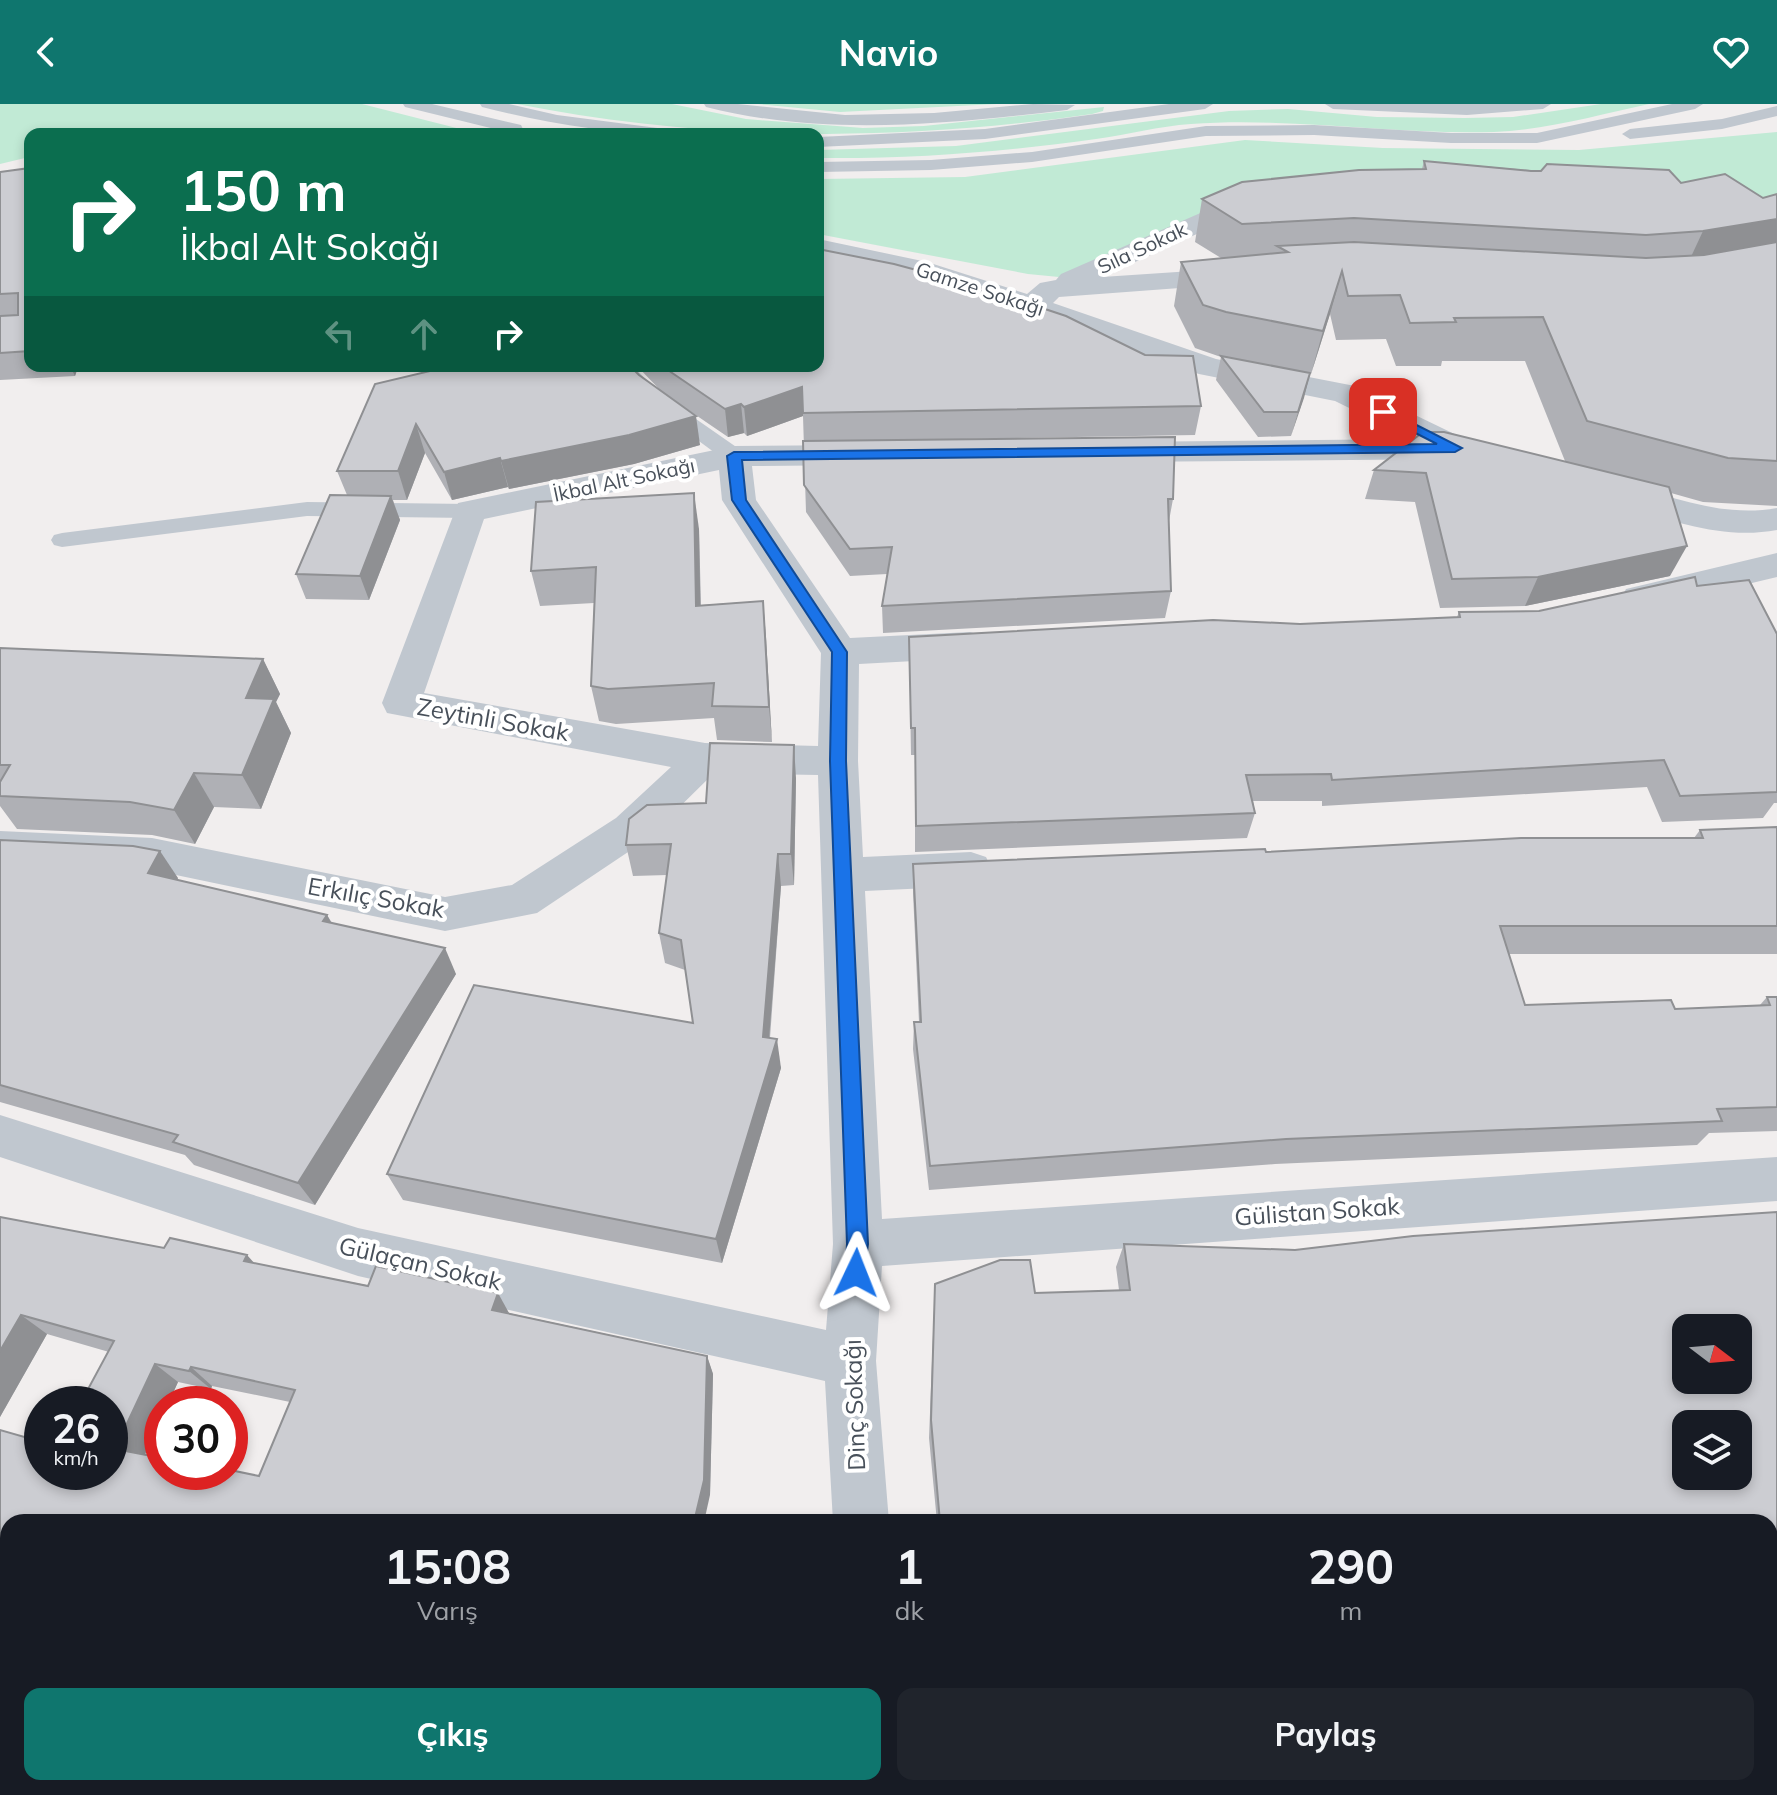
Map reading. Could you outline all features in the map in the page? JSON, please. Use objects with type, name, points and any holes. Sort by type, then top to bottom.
[{"type":"street","name":"Sıla Sokak","points":[[1042,297],[1237,204],[1279,189]]},
{"type":"street","name":"Gamze Sokağı","points":[[824,249],[1042,297],[1094,329],[1210,367],[1344,393],[1470,452],[1079,452]]},
{"type":"street","points":[[1042,297],[1261,275]]},
{"type":"street","name":"İkbal Alt Sokağı","points":[[470,511],[734,456],[891,454]]},
{"type":"street","points":[[734,456],[739,500],[840,652],[998,644]]},
{"type":"street","points":[[1591,485],[1711,518],[1773,526]]},
{"type":"street","name":"Zeytinli Sokak","points":[[470,511],[401,703],[705,758],[838,761]]},
{"type":"street","points":[[1599,606],[1733,578],[1777,565]]},
{"type":"street","name":"Dinç Sokağı","points":[[840,652],[838,761],[841,875],[858,1244],[850,1361],[860,1514]]},
{"type":"street","name":"Erkılıç Sokak","points":[[0,847],[152,854],[445,914],[522,901],[631,829],[705,758]]},
{"type":"street","points":[[841,875],[1016,868]]},
{"type":"street","name":"Gülaçan Sokak","points":[[0,1136],[358,1252],[850,1361]]},
{"type":"street","name":"Gülistan Sokak","points":[[858,1244],[1777,1179]]},
{"type":"lane","points":[[411,104],[509,128]]},
{"type":"lane","points":[[488,104],[557,120],[619,128]]},
{"type":"lane","points":[[712,104],[855,121],[967,115],[1072,104]]},
{"type":"lane","points":[[824,142],[985,134],[1205,104]]},
{"type":"lane","points":[[1333,104],[1467,110],[1543,104]]},
{"type":"lane","points":[[1537,138],[1695,104]]},
{"type":"lane","points":[[1722,124],[1777,111]]},
{"type":"lane","points":[[824,167],[931,165],[1032,157],[1206,131],[1314,130],[1451,138],[1537,138],[1777,122]]},
{"type":"lane","points":[[628,372],[653,398],[734,456]]},
{"type":"lane","points":[[62,540],[307,509],[470,511]]},
{"type":"green space","points":[[0,104],[362,104],[456,128],[24,128],[24,158],[0,164]]},
{"type":"green space","points":[[517,104],[672,104],[746,119],[863,128],[924,126],[1104,107],[1103,111],[1092,114],[1020,123],[876,133],[824,134],[824,128],[689,128]]},
{"type":"green space","points":[[758,104],[997,104],[840,112]]},
{"type":"green space","points":[[1601,104],[1649,104],[1513,131],[1418,131],[1229,122],[1179,125],[1096,139],[992,151],[824,158],[824,150],[956,146],[1229,111],[1288,109],[1377,117],[1513,117]]},
{"type":"green space","points":[[1777,132],[1777,224],[1275,186],[1059,277],[1028,274],[824,235],[824,179],[965,177],[1245,140],[1383,148],[1579,150]]},
{"type":"building","points":[[1424,161],[1531,171],[1541,171],[1547,164],[1669,170],[1681,183],[1725,174],[1763,198],[1777,194],[1777,219],[1703,231],[1646,235],[1354,218],[1242,224],[1202,199],[1242,182],[1359,170],[1426,169]]},
{"type":"building","points":[[24,169],[24,351],[0,353],[0,316],[18,315],[18,293],[0,294],[0,172]]},
{"type":"building","points":[[1354,242],[1646,258],[1704,255],[1777,242],[1777,461],[1728,458],[1587,421],[1543,317],[1454,318],[1456,322],[1410,323],[1400,295],[1348,296],[1342,271],[1323,331],[1203,305],[1181,262],[1288,252],[1277,246]]},
{"type":"building","points":[[824,250],[894,264],[976,286],[1066,316],[1145,355],[1193,356],[1201,406],[803,413],[802,387],[744,407],[741,404],[725,409],[671,372],[824,372]]},
{"type":"building","points":[[1221,356],[1310,373],[1298,412],[1264,412]]},
{"type":"building","points":[[426,372],[636,372],[696,416],[629,435],[501,461],[500,458],[444,472],[416,424],[398,471],[337,471],[375,384]]},
{"type":"building","points":[[1423,432],[1444,432],[1669,487],[1687,546],[1538,577],[1452,579],[1426,473],[1374,470]]},
{"type":"building","points":[[1175,437],[1173,499],[1168,499],[1171,591],[882,606],[892,547],[850,549],[804,485],[803,441]]},
{"type":"building","points":[[694,493],[696,606],[763,601],[769,707],[712,706],[714,683],[608,689],[591,686],[596,567],[531,571],[536,502]]},
{"type":"building","points":[[330,495],[391,496],[360,576],[296,574]]},
{"type":"building","points":[[1695,577],[1697,586],[1749,580],[1777,634],[1777,792],[1680,796],[1664,760],[1332,780],[1331,774],[1246,775],[1255,813],[916,826],[915,728],[911,728],[909,637],[1213,620],[1300,624],[1460,617],[1459,612],[1539,611]]},
{"type":"building","points":[[0,648],[263,659],[246,698],[274,699],[242,775],[194,773],[174,810],[130,802],[0,796],[0,782],[10,765],[0,765]]},
{"type":"building","points":[[710,743],[794,745],[791,854],[778,854],[763,1037],[777,1039],[716,1239],[387,1174],[474,985],[693,1023],[681,940],[659,933],[671,844],[626,845],[629,819],[647,805],[706,803]]},
{"type":"building","points":[[1777,827],[1777,926],[1500,926],[1525,1005],[1671,1000],[1675,1009],[1770,1005],[1767,997],[1777,997],[1777,1107],[1717,1109],[1722,1121],[1286,1139],[930,1166],[914,1022],[921,1022],[913,864],[1265,849],[1266,852],[1521,838],[1703,838],[1700,830]]},
{"type":"building","points":[[0,840],[133,846],[160,851],[148,873],[327,915],[323,921],[445,948],[298,1183],[173,1142],[178,1135],[0,1085]]},
{"type":"building","points":[[1777,1212],[1777,1514],[939,1514],[931,1420],[935,1284],[1000,1260],[1030,1260],[1035,1293],[1130,1290],[1124,1244],[1295,1250],[1413,1236]]},
{"type":"building","points":[[0,1217],[164,1248],[170,1238],[247,1255],[244,1261],[368,1286],[376,1266],[498,1293],[492,1310],[707,1356],[704,1480],[696,1514],[0,1514],[0,1430],[24,1437],[24,1490],[128,1490],[128,1451],[144,1455],[144,1490],[248,1490],[248,1474],[259,1476],[295,1390],[191,1367],[189,1371],[155,1364],[128,1421],[128,1386],[90,1386],[114,1341],[21,1315],[0,1351]]},
{"type":"route","points":[[856,1273],[858,1244],[838,761],[840,652],[739,500],[734,456],[1455,448],[1383,412]]}]
